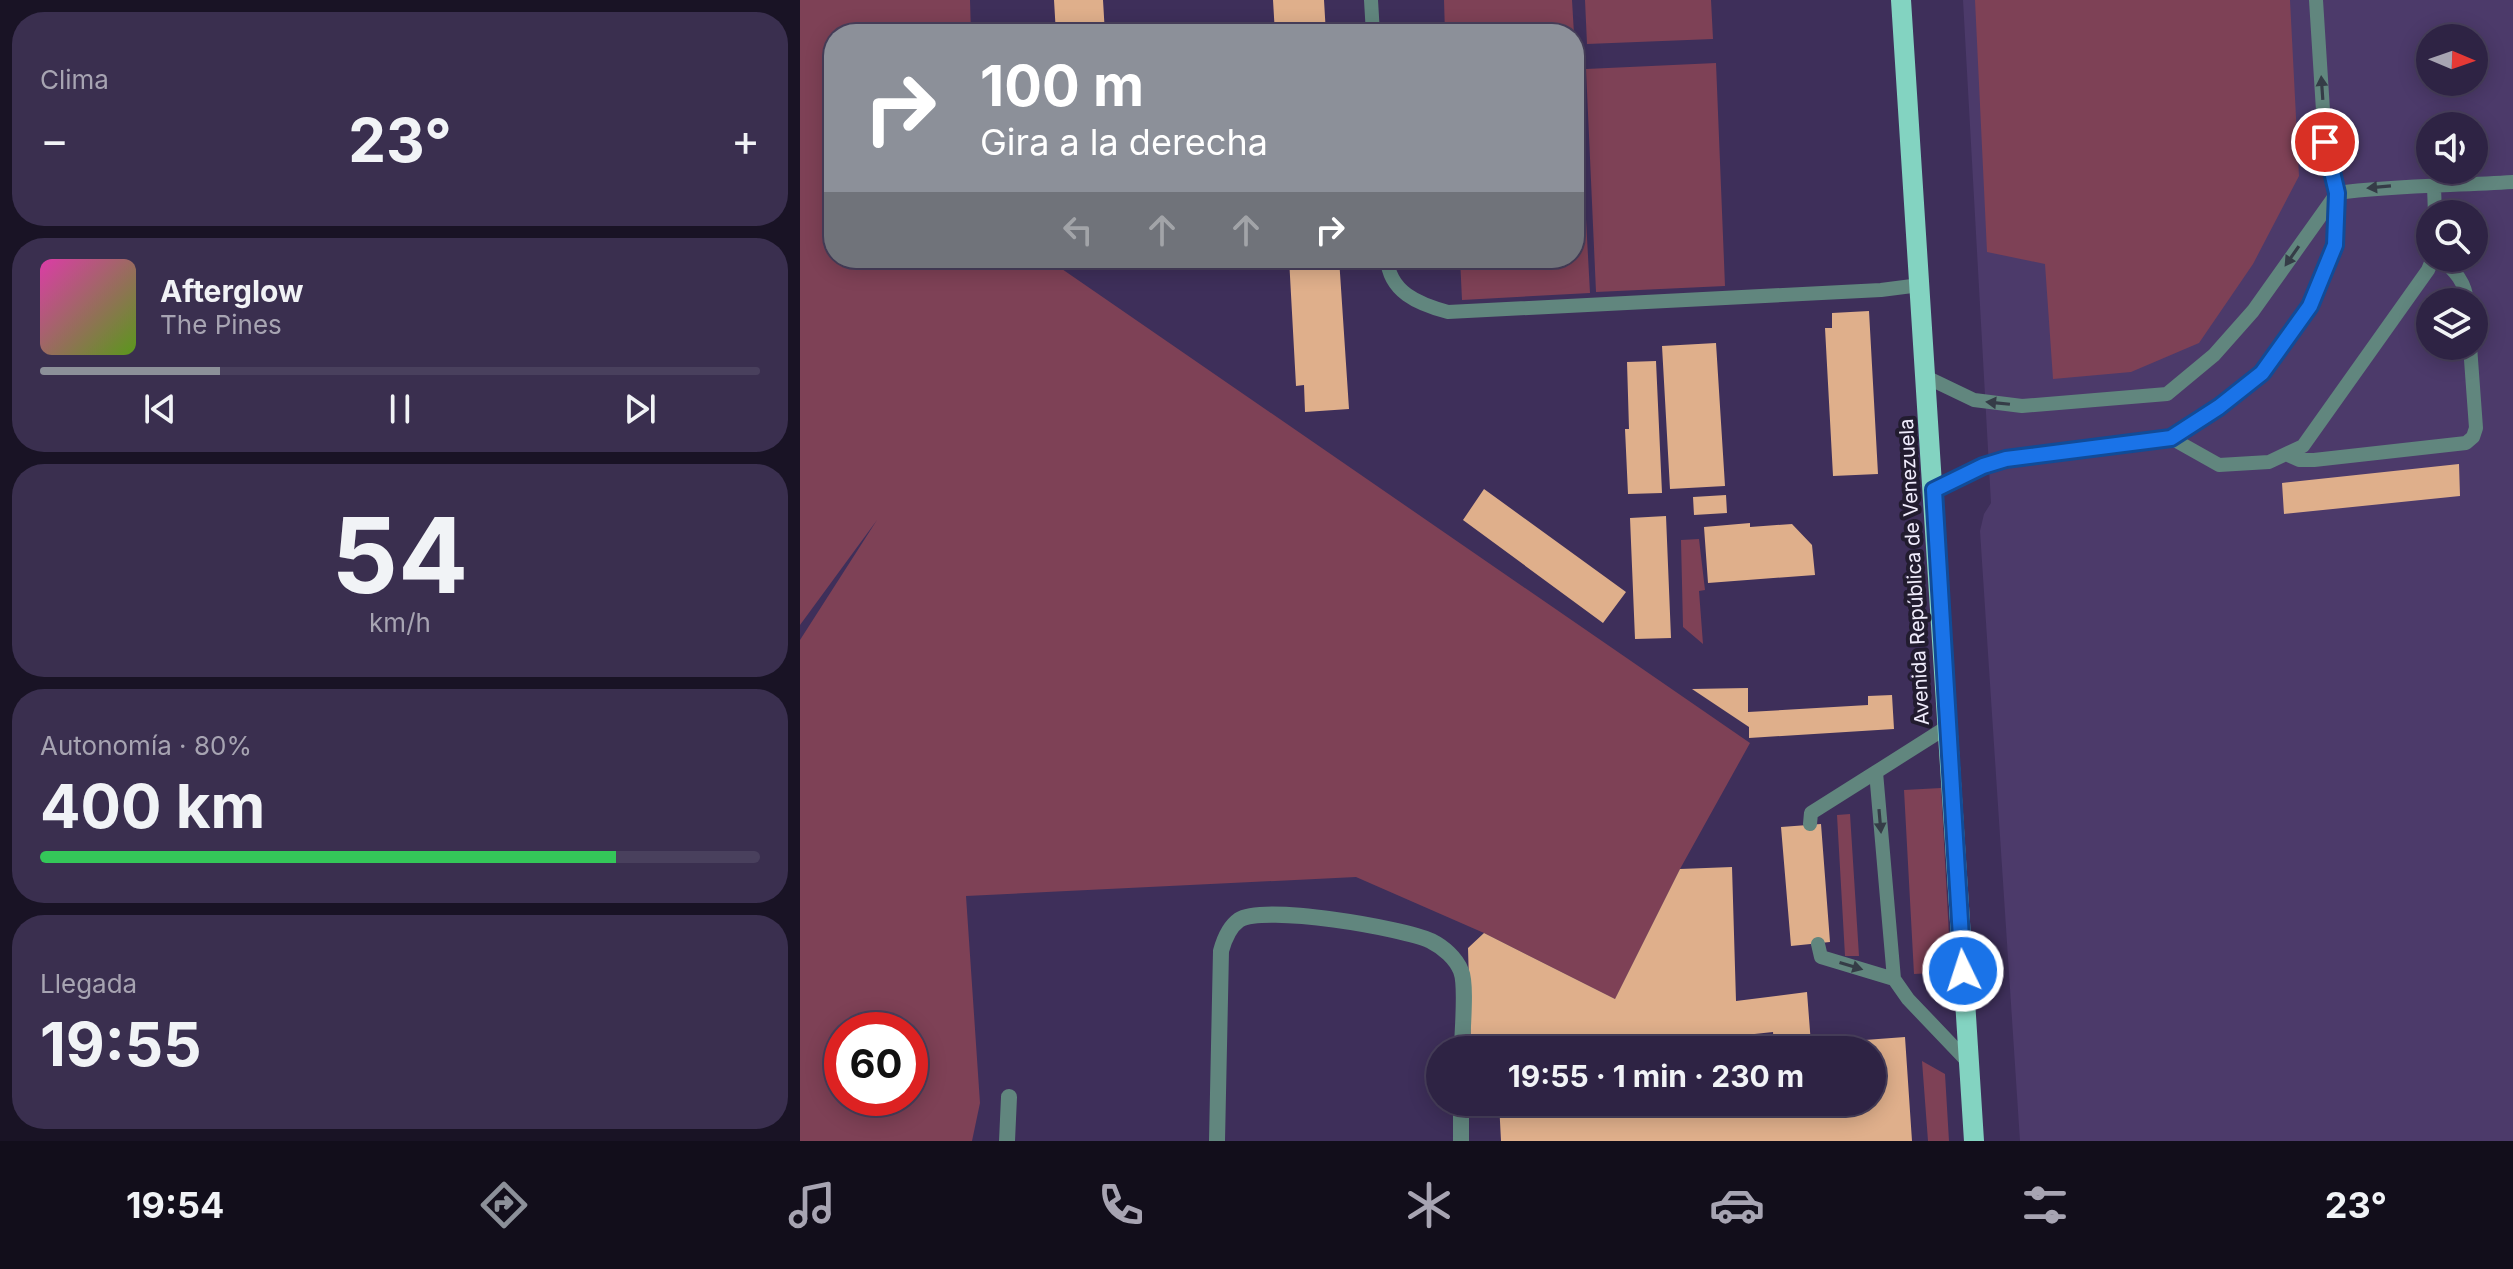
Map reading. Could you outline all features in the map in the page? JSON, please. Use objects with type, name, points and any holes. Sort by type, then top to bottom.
[{"type":"main road","name":"Avenida República de Venezuela","points":[[1901,0],[1974,1141]]},
{"type":"street","points":[[1217,1141],[1221,951],[1237,921],[1248,916],[1359,923],[1414,935],[1440,947],[1461,969],[1462,1036]]},
{"type":"street","points":[[1007,1141],[1009,1097]]},
{"type":"street","points":[[1461,1116],[1461,1141]]},
{"type":"lane","points":[[1371,0],[1372,24]]},
{"type":"lane","points":[[1934,490],[1983,466],[2006,459],[2171,438],[2219,407],[2262,373],[2310,306],[2335,245],[2337,193],[2325,142],[2316,0]]},
{"type":"lane","points":[[1926,377],[1974,400],[2022,406],[2167,394],[2214,355],[2253,311],[2337,193],[2386,186],[2434,187],[2513,182]]},
{"type":"lane","points":[[2434,187],[2434,200]]},
{"type":"lane","points":[[1388,268],[1388,274],[1405,295],[1428,307],[1448,312],[1881,290],[1920,285]]},
{"type":"lane","points":[[2171,438],[2219,465],[2269,462],[2303,446],[2427,272]]},
{"type":"lane","points":[[2288,455],[2299,460],[2314,460],[2466,443],[2473,437],[2476,428],[2471,360]]},
{"type":"lane","points":[[1810,824],[1811,813],[1947,727]]},
{"type":"lane","points":[[1876,772],[1894,979],[1908,999],[1969,1063]]},
{"type":"lane","points":[[1818,944],[1821,957],[1894,979]]},
{"type":"shaded area","points":[[800,0],[970,0],[971,24],[824,24],[824,268],[1061,268],[1750,743],[1680,869],[1615,999],[1484,933],[1356,877],[966,896],[980,1103],[972,1141],[800,1141],[800,640],[877,520],[800,625]]},
{"type":"shaded area","points":[[1444,0],[1572,0],[1573,24],[1445,24]]},
{"type":"shaded area","points":[[1585,0],[1711,0],[1713,39],[1587,44]]},
{"type":"shaded area","points":[[1963,0],[2513,0],[2513,1141],[2020,1141],[1980,531],[1984,514],[1991,503]]},
{"type":"shaded area","points":[[1975,0],[2290,0],[2299,176],[2253,264],[2199,343],[2131,372],[2053,379],[2045,264],[1987,252]]},
{"type":"shaded area","points":[[1716,63],[1725,286],[1596,292],[1586,69]]},
{"type":"shaded area","points":[[1584,182],[1590,293],[1462,300],[1460,268],[1584,268]]},
{"type":"shaded area","points":[[1699,539],[1705,590],[1699,591],[1703,644],[1683,627],[1681,540]]},
{"type":"shaded area","points":[[1941,788],[1951,972],[1914,974],[1904,790]]},
{"type":"shaded area","points":[[1850,814],[1859,956],[1845,956],[1837,815]]},
{"type":"shaded area","points":[[1922,1061],[1945,1074],[1949,1141],[1928,1141]]},
{"type":"building","points":[[1054,0],[1103,0],[1104,24],[1055,24]]},
{"type":"building","points":[[1273,0],[1324,0],[1325,24],[1274,24]]},
{"type":"building","points":[[1290,268],[1340,268],[1349,409],[1305,412],[1304,385],[1296,386]]},
{"type":"building","points":[[1869,311],[1878,474],[1833,476],[1825,328],[1832,328],[1832,313]]},
{"type":"building","points":[[1716,343],[1725,486],[1670,489],[1662,346]]},
{"type":"building","points":[[1656,361],[1662,493],[1628,494],[1625,429],[1629,429],[1627,362]]},
{"type":"building","points":[[2459,464],[2460,496],[2284,514],[2282,483]]},
{"type":"building","points":[[1484,489],[1626,592],[1603,623],[1463,520]]},
{"type":"building","points":[[1726,495],[1727,513],[1694,515],[1693,497]]},
{"type":"building","points":[[1666,516],[1671,638],[1635,639],[1630,518]]},
{"type":"building","points":[[1750,523],[1750,527],[1792,524],[1812,545],[1815,575],[1708,583],[1704,527]]},
{"type":"building","points":[[1748,688],[1748,712],[1868,705],[1868,696],[1892,695],[1894,729],[1749,738],[1749,727],[1692,689]]},
{"type":"building","points":[[1821,824],[1830,942],[1791,946],[1781,827]]},
{"type":"building","points":[[1732,867],[1736,1001],[1807,992],[1810,1036],[1773,1036],[1773,1032],[1736,1036],[1471,1036],[1468,948],[1484,933],[1615,999],[1680,869]]},
{"type":"building","points":[[1905,1037],[1912,1141],[1501,1141],[1500,1116],[1886,1116],[1886,1038]]},
{"type":"route","points":[[1963,971],[1934,490],[1983,466],[2006,459],[2171,438],[2219,407],[2262,373],[2310,306],[2335,245],[2337,193],[2325,142]]}]
